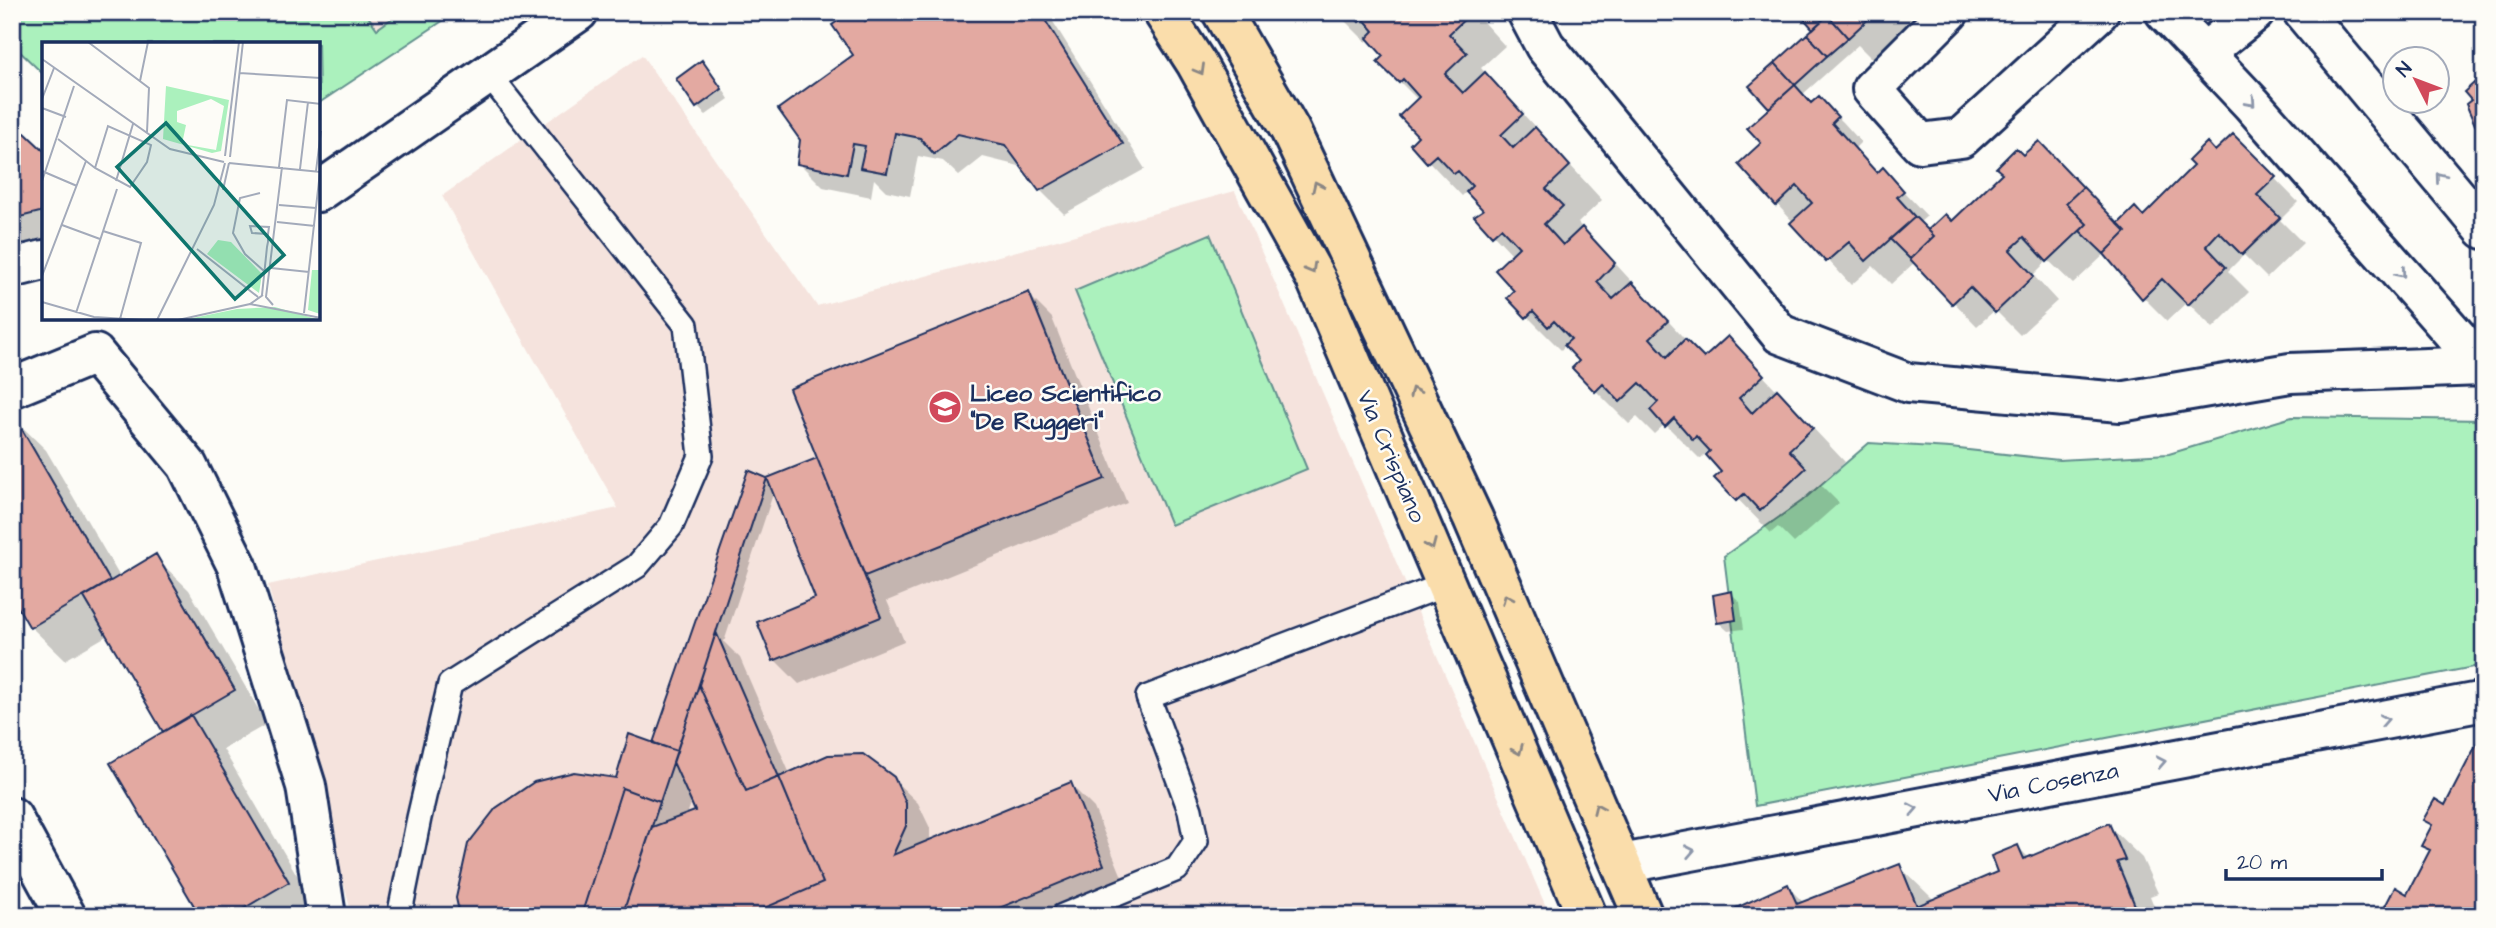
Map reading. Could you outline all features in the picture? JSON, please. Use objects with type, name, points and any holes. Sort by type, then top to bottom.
[{"type":"main road","name":"Via Crispiano","points":[[1163,12],[1196,63],[1316,279],[1587,916]]},
{"type":"main road","name":"Via Crispiano","points":[[1222,12],[1290,130],[1467,505],[1643,916]]},
{"type":"street","points":[[320,191],[578,12]]},
{"type":"street","points":[[1527,12],[1545,46],[1780,334],[1908,383],[2120,402],[2290,373],[2483,367]]},
{"type":"street","points":[[1949,12],[1872,89],[1920,143],[1961,138],[2099,12]]},
{"type":"street","points":[[2165,12],[2205,52],[2483,367]]},
{"type":"street","points":[[2205,52],[2255,12]]},
{"type":"street","points":[[2304,12],[2484,229]]},
{"type":"street","points":[[12,268],[42,260]]},
{"type":"street","points":[[12,388],[95,354],[187,466],[237,566],[306,786],[326,916]]},
{"type":"street","name":"Via Cosenza","points":[[1622,864],[2484,701]]},
{"type":"street","points":[[12,817],[66,916]]},
{"type":"lane","points":[[403,916],[401,906],[416,831],[450,684],[637,566],[671,526],[701,456],[686,326],[488,74]]},
{"type":"lane","points":[[1063,916],[1177,869],[1196,841],[1190,810],[1147,697],[1447,584]]},
{"type":"shaded area","points":[[365,12],[401,12],[377,29]]},
{"type":"shaded area","name":"Liceo Scientifico \"De Ruggeri\"","points":[[642,55],[817,306],[1235,191],[1550,916],[352,916],[268,585],[618,508],[442,196]]},
{"type":"green space","points":[[12,12],[365,12],[377,29],[401,12],[456,12],[320,102],[320,42],[42,42],[42,73],[12,44]]},
{"type":"green space","points":[[1210,234],[1307,469],[1171,525],[1075,291]]},
{"type":"green space","points":[[2292,417],[2484,420],[2484,665],[1755,806],[1724,556],[1802,501],[1869,443],[1950,448],[2059,460],[2169,454]]},
{"type":"building","points":[[851,12],[859,12],[865,21],[879,12],[1040,12],[1123,144],[1039,191],[1005,145],[958,134],[934,154],[920,138],[895,133],[887,173],[860,168],[865,146],[853,144],[847,174],[797,164],[800,140],[778,109],[853,55],[832,25]]},
{"type":"building","points":[[1350,12],[1472,12],[1449,34],[1467,53],[1445,74],[1463,93],[1485,72],[1523,114],[1501,135],[1513,148],[1535,127],[1570,166],[1546,189],[1563,206],[1544,224],[1563,245],[1582,227],[1615,263],[1597,282],[1613,299],[1632,282],[1668,321],[1650,338],[1667,357],[1685,339],[1704,358],[1728,336],[1764,375],[1739,398],[1752,413],[1777,389],[1813,428],[1789,450],[1806,468],[1760,511],[1744,494],[1736,501],[1714,478],[1721,472],[1706,455],[1710,451],[1696,436],[1693,440],[1674,418],[1665,427],[1650,410],[1658,402],[1640,383],[1620,402],[1603,384],[1595,392],[1572,368],[1579,361],[1564,345],[1571,339],[1554,321],[1548,327],[1533,311],[1526,318],[1507,298],[1514,291],[1495,270],[1519,247],[1501,228],[1492,236],[1474,216],[1483,210],[1466,192],[1472,186],[1458,171],[1454,174],[1436,155],[1427,163],[1410,144],[1418,136],[1399,116],[1419,97],[1403,79],[1399,83],[1377,62],[1383,56],[1367,38],[1374,31],[1363,18],[1359,22]]},
{"type":"building","points":[[1798,12],[1876,12],[1848,38],[1828,15],[1813,29]]},
{"type":"building","points":[[1828,15],[1848,38],[1827,56],[1807,34]]},
{"type":"building","points":[[1807,34],[1827,56],[1795,85],[1775,63]]},
{"type":"building","points":[[702,60],[722,89],[696,108],[676,79]]},
{"type":"building","points":[[1775,63],[1795,85],[1769,108],[1749,86]]},
{"type":"building","points":[[2484,74],[2484,133],[2475,125],[2466,104],[2471,100],[2464,92]]},
{"type":"building","points":[[1795,85],[1811,103],[1819,96],[1838,117],[1832,123],[1877,173],[1883,167],[1904,191],[1897,197],[1915,217],[1866,261],[1849,242],[1826,262],[1790,223],[1812,203],[1797,186],[1776,206],[1738,164],[1761,143],[1747,128]]},
{"type":"building","points":[[25,133],[42,149],[42,212],[12,219],[12,135]]},
{"type":"building","points":[[2233,134],[2276,177],[2257,195],[2280,218],[2242,255],[2219,232],[2206,246],[2226,267],[2188,305],[2162,279],[2142,299],[2104,254],[2126,232],[2118,224],[2135,207],[2143,216],[2193,166],[2188,161],[2207,142],[2215,151]]},
{"type":"building","points":[[2039,141],[2083,187],[2066,203],[2087,224],[2047,262],[2024,237],[2010,250],[2034,276],[1995,313],[1970,287],[1952,304],[1910,259],[1934,236],[1928,230],[1945,214],[1952,221],[2002,173],[1996,168],[2016,148],[2023,155]]},
{"type":"building","points":[[2083,187],[2126,232],[2104,254],[2080,231],[2087,224],[2066,203]]},
{"type":"building","points":[[1915,217],[1934,236],[1910,259],[1890,239]]},
{"type":"building","points":[[1029,292],[1105,479],[865,576],[789,389]]},
{"type":"building","points":[[13,414],[110,581],[30,628],[12,597]]},
{"type":"building","points":[[817,458],[881,617],[773,661],[757,622],[815,598],[767,478]]},
{"type":"building","points":[[748,470],[767,478],[677,751],[653,743]]},
{"type":"building","points":[[156,554],[235,690],[163,732],[84,597]]},
{"type":"building","points":[[1732,591],[1736,620],[1717,623],[1713,595]]},
{"type":"building","points":[[716,632],[779,777],[746,791],[699,685]]},
{"type":"building","points":[[699,685],[746,791],[779,777],[823,883],[746,916],[622,916],[652,827],[695,811],[673,762]]},
{"type":"building","points":[[191,715],[289,882],[231,916],[200,916],[110,763]]},
{"type":"building","points":[[2484,730],[2484,916],[2380,916],[2395,887],[2407,894],[2430,850],[2421,846],[2432,825],[2423,820],[2435,799],[2445,805]]},
{"type":"building","points":[[629,734],[677,751],[660,802],[622,788],[581,916],[460,916],[456,898],[468,844],[496,808],[534,782],[574,772],[616,778]]},
{"type":"building","points":[[863,754],[894,777],[906,803],[906,826],[893,855],[1071,782],[1104,865],[980,916],[746,916],[823,883],[779,777],[828,755]]},
{"type":"building","points":[[622,788],[660,802],[622,916],[581,916]]},
{"type":"building","points":[[2109,823],[2125,860],[2117,862],[2139,915],[2137,916],[1739,916],[1736,908],[1788,884],[1797,904],[1900,864],[1917,906],[1997,872],[1991,856],[2018,845],[2024,859]]},
{"type":"place","name":"Liceo Scientifico \"De Ruggeri\"","points":[[945,407]]}]
